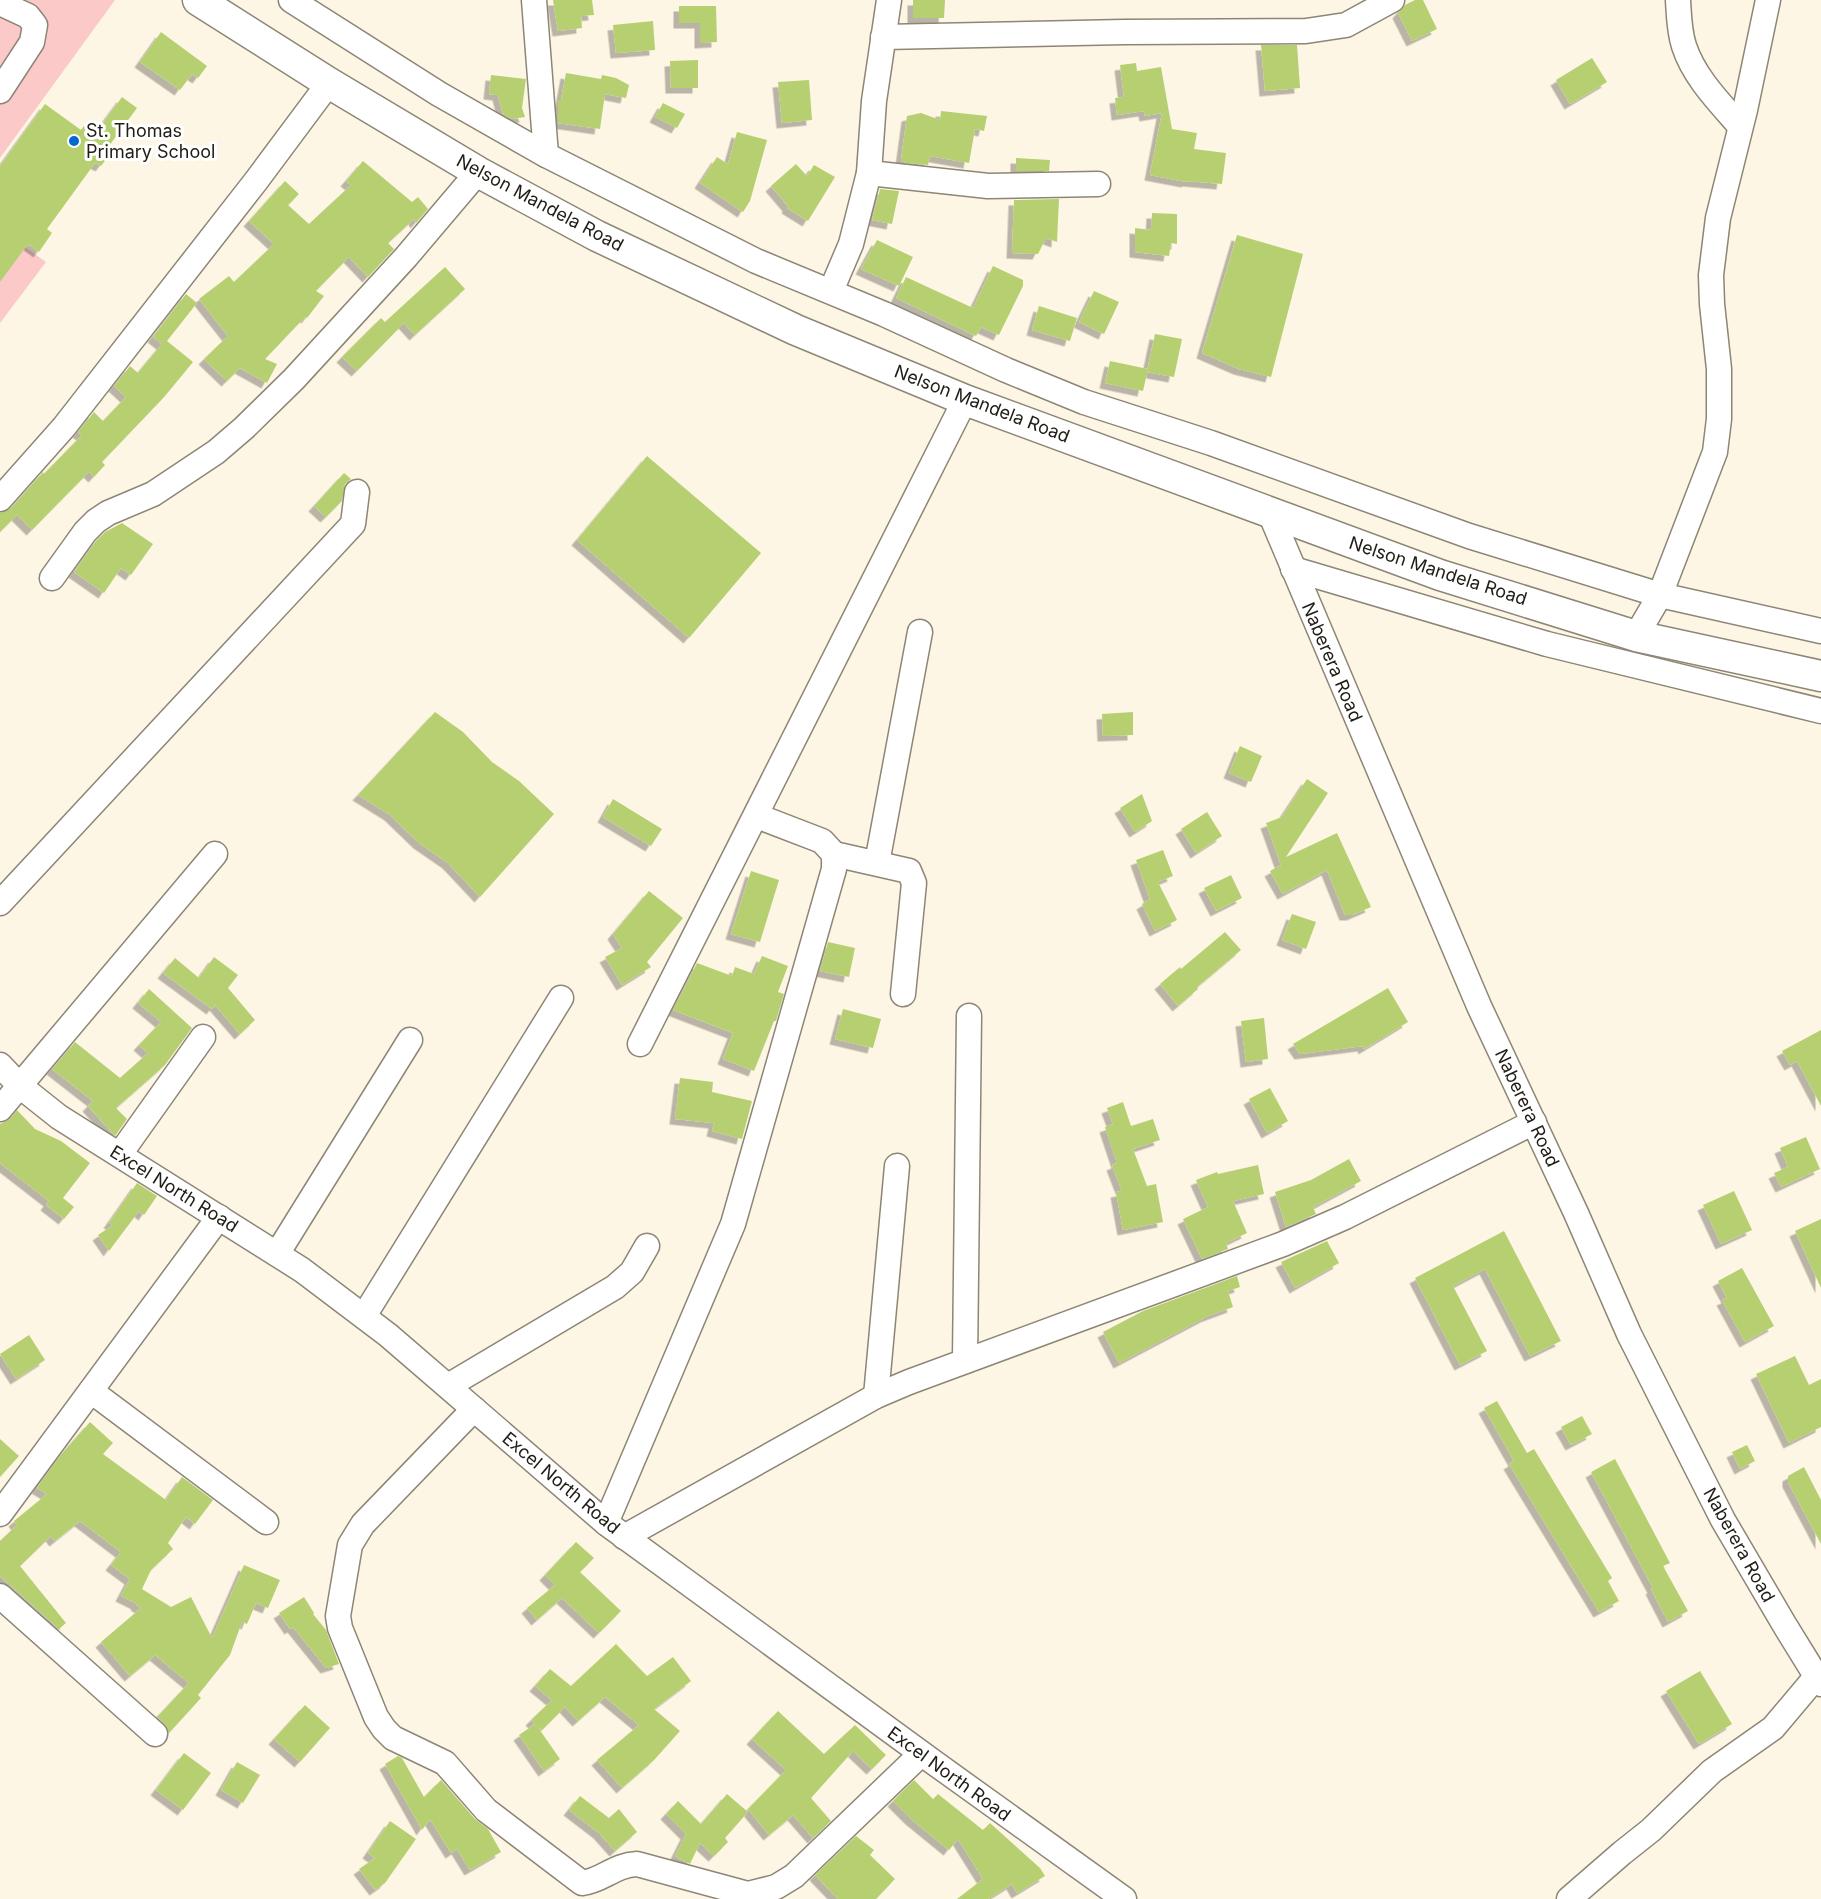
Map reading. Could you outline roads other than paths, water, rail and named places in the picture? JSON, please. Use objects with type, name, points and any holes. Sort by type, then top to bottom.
[{"type":"main road","name":"Nelson Mandela Road","points":[[198,0],[329,83],[478,172],[597,236],[796,330],[965,400],[1440,575],[1636,636],[1821,676]]},
{"type":"street","points":[[291,0],[439,94],[546,156],[756,261],[831,291],[1006,370],[1084,402],[1200,439],[1469,536],[1660,595],[1821,631]]},
{"type":"street","points":[[534,0],[546,156]]},
{"type":"street","points":[[831,291],[851,244],[869,173],[874,101],[889,0]]},
{"type":"street","points":[[883,37],[1306,31],[1346,25],[1392,0]]},
{"type":"street","points":[[1678,0],[1680,29],[1690,62],[1740,126]]},
{"type":"street","points":[[1636,636],[1660,595],[1715,452],[1719,419],[1719,369],[1711,275],[1718,218],[1768,0]]},
{"type":"street","points":[[0,3],[28,16],[35,25],[32,42],[0,91]]},
{"type":"street","points":[[0,499],[64,427],[256,181],[329,83]]},
{"type":"street","points":[[52,578],[80,538],[96,521],[108,513],[153,494],[216,452],[244,428],[294,379],[406,257],[478,172]]},
{"type":"street","points":[[869,173],[988,186],[1098,184]]},
{"type":"street","points":[[640,1044],[965,400]]},
{"type":"street","points":[[0,903],[353,524],[357,492]]},
{"type":"street","name":"Naberera Road","points":[[1270,513],[1479,1006],[1576,1213],[1629,1334],[1707,1489],[1778,1615],[1819,1680]]},
{"type":"street","points":[[1293,569],[1547,644],[1821,711]]},
{"type":"street","points":[[877,863],[920,632]]},
{"type":"street","points":[[757,816],[822,841],[834,854],[909,871],[914,883],[903,994]]},
{"type":"street","points":[[0,1108],[216,854]]},
{"type":"street","points":[[615,1530],[733,1224],[834,869],[834,854]]},
{"type":"street","points":[[364,1316],[561,998]]},
{"type":"street","points":[[965,1361],[969,1016]]},
{"type":"street","points":[[120,1154],[203,1037]]},
{"type":"street","points":[[277,1254],[410,1040]]},
{"type":"street","name":"Excel North Road","points":[[0,1065],[20,1086],[59,1117],[302,1270],[364,1316],[615,1530],[1124,1899]]},
{"type":"street","points":[[615,1530],[876,1396],[1284,1244],[1344,1217],[1534,1122]]},
{"type":"street","points":[[876,1396],[897,1166]]},
{"type":"street","points":[[0,1514],[219,1217]]},
{"type":"street","points":[[448,1386],[615,1287],[632,1272],[647,1246]]},
{"type":"street","points":[[91,1391],[266,1521]]},
{"type":"street","points":[[474,1409],[363,1524],[350,1545],[338,1611],[340,1628],[376,1718],[384,1729],[393,1738],[445,1763],[486,1810],[582,1883],[590,1882],[618,1867],[637,1864],[748,1894],[776,1887],[794,1876],[921,1754]]},
{"type":"street","points":[[0,1596],[155,1734]]},
{"type":"street","points":[[1569,1899],[1651,1830],[1712,1771],[1773,1728],[1819,1680]]},
{"type":"place","name":"St. Thomas Primary School","points":[[74,141]]}]
